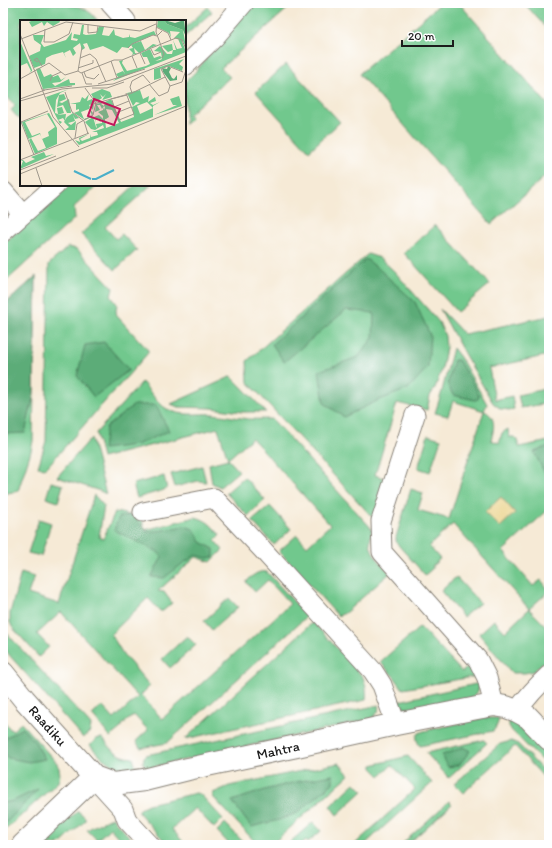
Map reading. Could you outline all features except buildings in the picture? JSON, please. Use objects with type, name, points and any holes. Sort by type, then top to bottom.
[{"type":"street","points":[[110,3],[125,20]]},
{"type":"street","points":[[186,65],[214,38],[244,3]]},
{"type":"street","points":[[3,232],[55,186]]},
{"type":"street","points":[[3,191],[23,214]]},
{"type":"street","points":[[415,415],[381,522],[382,552],[478,660],[487,678],[494,705]]},
{"type":"street","points":[[143,512],[214,498],[373,671],[382,685],[396,724]]},
{"type":"street","name":"Raadiku","points":[[3,673],[24,699],[94,777]]},
{"type":"street","points":[[517,710],[536,687],[549,675]]},
{"type":"street","name":"Mahtra","points":[[94,777],[113,784],[144,780],[396,724],[494,705],[517,710],[528,717],[549,739]]},
{"type":"street","points":[[23,845],[94,777],[122,809],[127,820],[150,845]]},
{"type":"green space","points":[[3,3],[51,3],[77,6],[85,9],[97,20],[20,20],[20,118],[11,110],[15,106],[3,92]]},
{"type":"green space","points":[[254,3],[294,3],[221,68],[230,77],[188,115],[191,119],[186,123],[186,81]]},
{"type":"green space","points":[[441,3],[459,3],[549,106],[549,173],[491,224],[359,74]]},
{"type":"green space","points":[[524,3],[549,3],[549,31]]},
{"type":"green space","points":[[208,7],[212,12],[186,35],[186,27]]},
{"type":"green space","points":[[286,64],[340,122],[309,151],[256,92]]},
{"type":"green space","points":[[69,186],[97,186],[74,207],[75,218],[3,284],[3,244]]},
{"type":"green space","points":[[134,186],[150,186],[105,227],[116,239],[122,234],[137,250],[115,270],[81,234]]},
{"type":"green space","points":[[435,225],[490,284],[457,312],[404,253]]},
{"type":"green space","points":[[68,247],[77,249],[113,288],[111,296],[117,304],[117,316],[148,350],[148,353],[46,468],[38,467],[46,441],[49,264]]},
{"type":"green space","points":[[368,254],[380,258],[394,271],[439,322],[445,336],[446,348],[442,369],[435,388],[430,396],[427,410],[397,403],[375,475],[389,480],[374,519],[248,382],[247,361]]},
{"type":"green space","points":[[366,259],[415,302],[430,335],[428,367],[408,389],[377,401],[344,417],[324,403],[319,371],[358,357],[373,338],[374,313],[346,310],[284,362],[272,344]]},
{"type":"green space","points":[[36,276],[33,441],[18,491],[3,494],[3,306]]},
{"type":"green space","points":[[36,276],[34,394],[25,433],[3,434],[3,306]]},
{"type":"green space","points":[[440,309],[464,334],[549,316],[549,355],[489,368],[495,400],[512,396],[514,409],[501,409],[493,403]]},
{"type":"green space","points":[[104,342],[129,370],[94,397],[77,376],[85,345]]},
{"type":"green space","points":[[453,348],[460,357],[487,404],[484,411],[453,401],[448,416],[435,413]]},
{"type":"green space","points":[[454,360],[458,360],[475,387],[479,396],[478,399],[475,400],[453,395],[449,388],[448,382]]},
{"type":"green space","points":[[231,376],[266,412],[242,412],[211,408],[178,407],[171,404],[228,378]]},
{"type":"green space","points":[[142,382],[160,404],[167,409],[178,413],[213,414],[249,419],[272,419],[372,529],[370,541],[371,547],[378,559],[390,573],[345,613],[338,616],[279,551],[297,535],[307,546],[330,525],[252,438],[228,459],[218,428],[102,458],[96,433]]},
{"type":"green space","points":[[549,388],[549,403],[521,408],[518,395]]},
{"type":"green space","points":[[134,405],[156,405],[169,431],[136,445],[103,449],[106,427]]},
{"type":"green space","points":[[484,411],[491,416],[494,424],[491,440],[499,443],[502,433],[508,429],[509,437],[514,437],[517,440],[519,447],[549,441],[549,509],[503,551],[533,586],[541,580],[549,590],[529,609],[453,524],[429,546],[440,559],[425,575],[396,541],[411,489],[423,493],[418,510],[449,519]]},
{"type":"green space","points":[[428,435],[441,439],[430,472],[418,468]]},
{"type":"green space","points":[[91,438],[106,494],[57,477]]},
{"type":"green space","points":[[549,446],[549,472],[544,472],[534,452]]},
{"type":"green space","points":[[228,459],[239,471],[220,487],[212,483],[209,464]]},
{"type":"green space","points":[[202,466],[206,482],[198,481],[175,487],[171,474]]},
{"type":"green space","points":[[164,476],[167,489],[137,498],[133,484]]},
{"type":"green space","points":[[244,477],[265,500],[248,516],[226,493]]},
{"type":"green space","points":[[51,482],[63,485],[58,502],[46,498]]},
{"type":"green space","points":[[94,495],[104,506],[99,537],[103,539],[115,512],[141,517],[145,530],[195,517],[207,522],[220,535],[215,541],[223,550],[211,562],[196,557],[158,591],[164,592],[172,603],[163,611],[160,611],[148,598],[111,634],[123,654],[150,686],[141,695],[162,719],[290,604],[268,580],[255,592],[246,582],[253,576],[261,572],[267,572],[307,616],[167,743],[140,748],[136,741],[148,730],[134,715],[110,737],[92,715],[102,706],[114,719],[138,697],[61,612],[37,634],[49,647],[39,657],[12,627],[10,622],[10,613],[21,573],[34,577],[28,594],[59,604]]},
{"type":"green space","points":[[270,506],[291,529],[274,545],[252,521]]},
{"type":"green space","points":[[133,515],[147,532],[184,526],[194,529],[201,542],[214,549],[214,557],[207,558],[196,555],[164,578],[151,577],[162,557],[158,552],[114,530],[119,517]]},
{"type":"green space","points":[[39,519],[51,523],[41,556],[28,553]]},
{"type":"green space","points":[[456,577],[480,603],[463,617],[441,591]]},
{"type":"green space","points":[[229,598],[238,607],[212,630],[204,621]]},
{"type":"green space","points":[[529,609],[549,629],[549,657],[534,671],[512,673],[479,634],[494,620],[505,632]]},
{"type":"green space","points":[[313,622],[363,677],[366,688],[366,700],[185,739]]},
{"type":"green space","points":[[420,627],[462,672],[473,663],[478,676],[403,689],[380,662]]},
{"type":"green space","points":[[3,629],[91,725],[90,732],[83,738],[10,656],[3,646]]},
{"type":"green space","points":[[187,636],[196,645],[170,668],[162,659]]},
{"type":"green space","points":[[480,683],[477,693],[468,699],[417,710],[411,710],[402,706],[399,701]]},
{"type":"green space","points":[[379,705],[378,712],[372,719],[147,768],[143,763],[146,755]]},
{"type":"green space","points":[[483,718],[499,718],[493,731],[420,746],[417,741],[417,735],[421,732]]},
{"type":"green space","points":[[3,721],[12,731],[21,723],[57,763],[60,775],[58,782],[3,832]]},
{"type":"green space","points":[[509,721],[526,730],[549,753],[549,768],[512,731],[509,726]]},
{"type":"green space","points":[[22,728],[35,742],[45,759],[29,762],[8,758],[3,752],[3,739]]},
{"type":"green space","points":[[102,738],[119,754],[133,758],[136,769],[122,768],[104,760],[90,745],[96,739]]},
{"type":"green space","points":[[484,740],[487,743],[449,778],[426,753]]},
{"type":"green space","points":[[511,741],[518,744],[549,777],[549,783],[515,746],[463,793],[454,784],[500,744]]},
{"type":"green space","points":[[463,747],[470,751],[459,765],[448,767],[442,755]]},
{"type":"green space","points":[[408,756],[432,783],[364,845],[354,845],[415,789],[392,765],[380,776],[372,768],[372,765]]},
{"type":"green space","points":[[339,763],[349,775],[271,845],[258,845],[213,797],[213,793],[229,786]]},
{"type":"green space","points":[[333,775],[333,783],[297,813],[279,820],[251,827],[232,801],[268,789]]},
{"type":"green space","points":[[355,783],[363,791],[337,815],[330,806]]},
{"type":"green space","points":[[38,789],[3,826],[3,803],[13,801]]},
{"type":"green space","points":[[196,793],[200,794],[223,819],[214,828],[195,808],[172,829],[184,843],[181,845],[168,845],[139,813],[139,810],[142,807],[148,804]]},
{"type":"green space","points":[[449,801],[452,804],[407,845],[401,845]]},
{"type":"green space","points":[[78,811],[85,817],[85,821],[59,845],[40,845]]},
{"type":"green space","points":[[113,817],[137,845],[125,845],[110,828],[97,840],[87,830]]},
{"type":"green space","points":[[313,822],[321,831],[308,842],[306,840],[300,845],[291,845],[289,843]]},
{"type":"green space","points":[[225,823],[246,845],[230,845],[217,831]]},
{"type":"sand","points":[[501,497],[515,513],[500,527],[485,512]]}]
